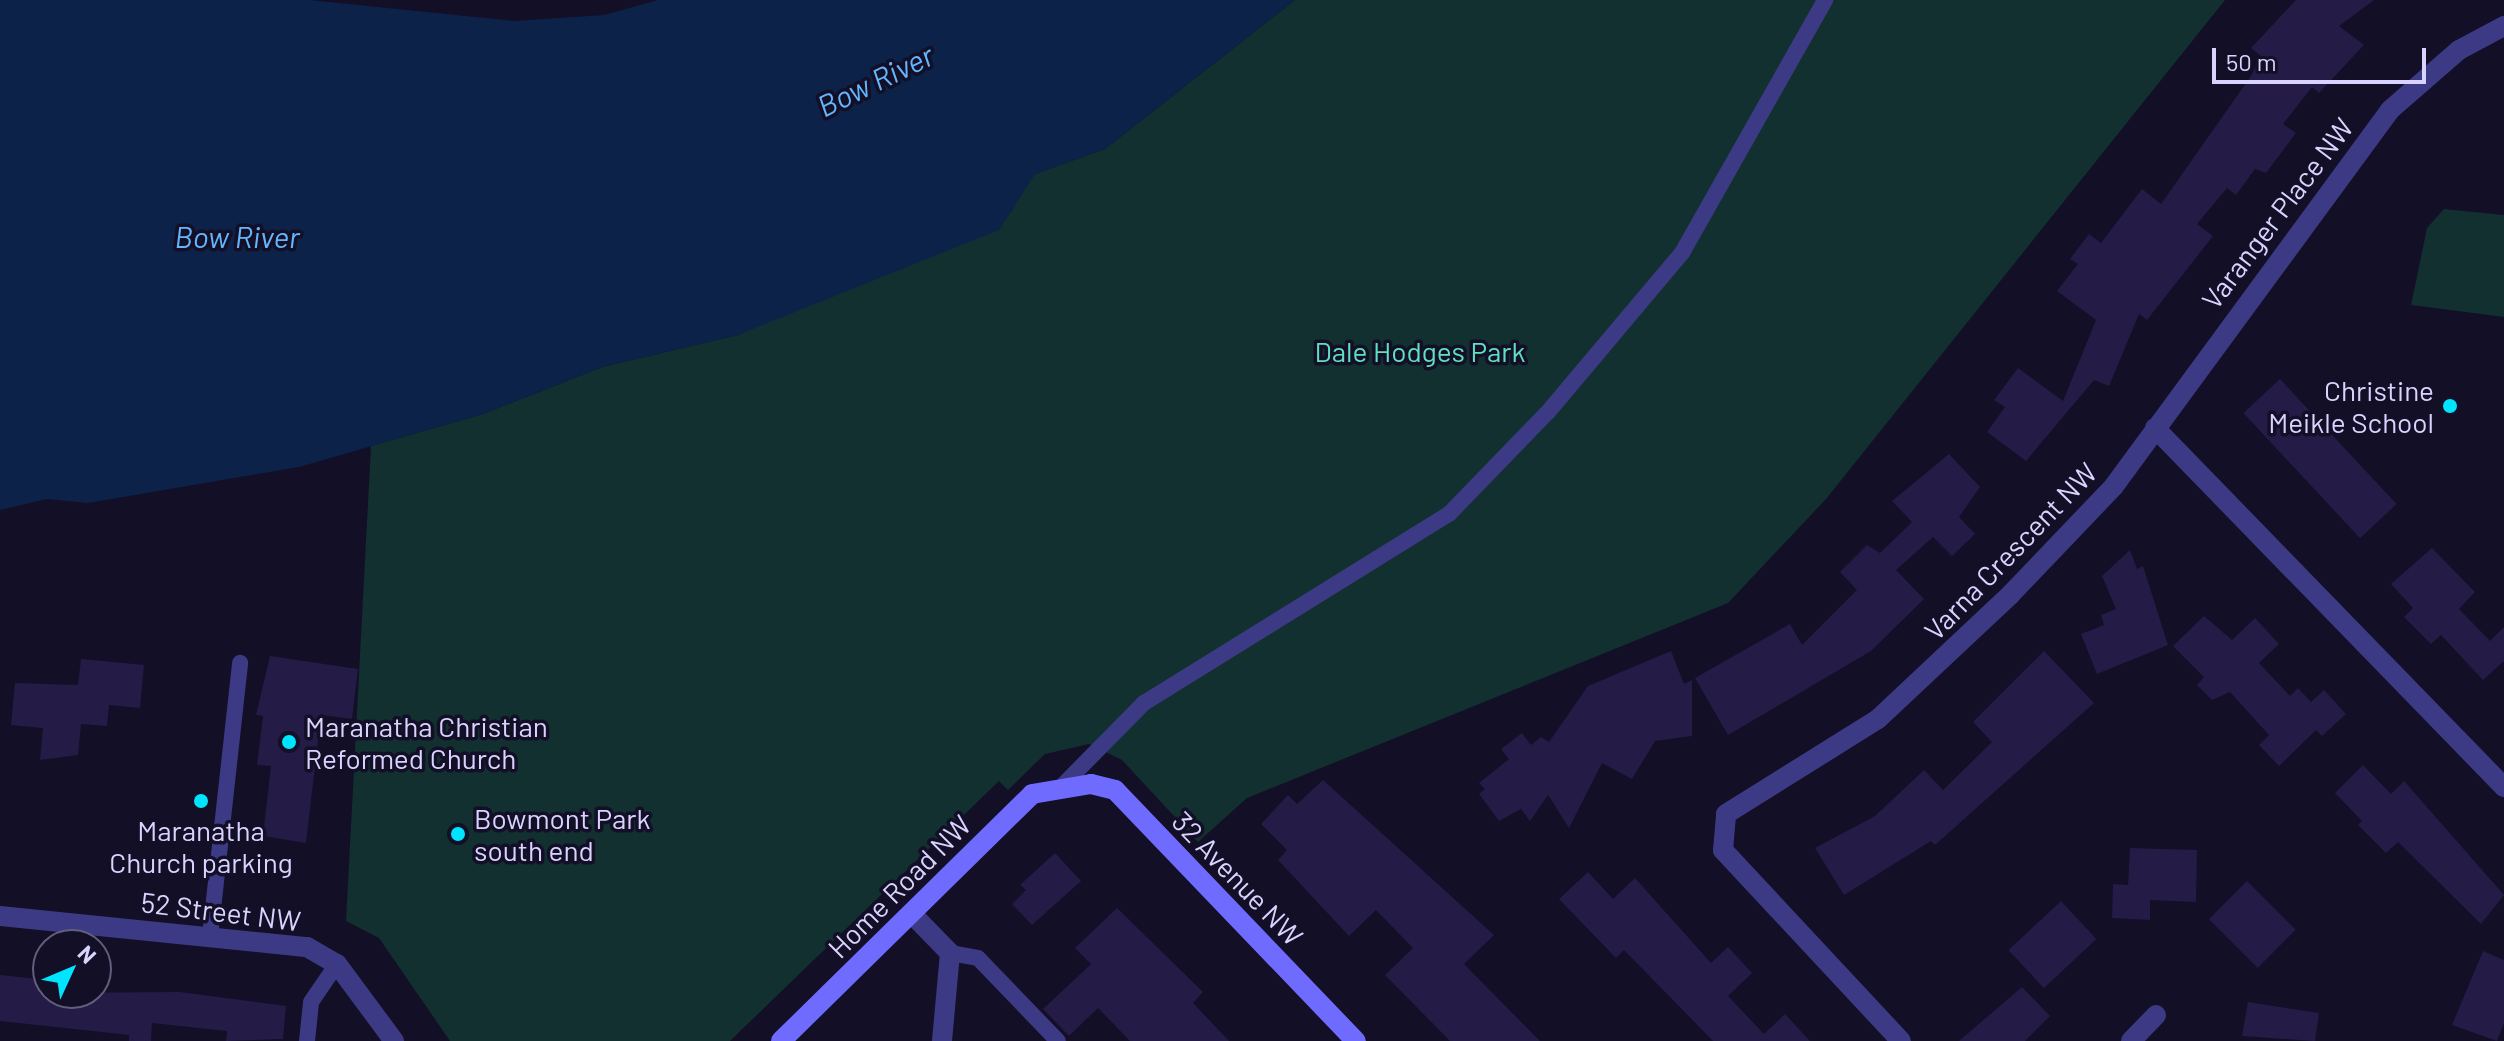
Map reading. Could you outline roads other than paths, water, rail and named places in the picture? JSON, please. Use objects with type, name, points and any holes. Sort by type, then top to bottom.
[{"type":"street","name":"Varanger Place NW","points":[[2155,428],[2390,110],[2459,50],[2504,26]]},
{"type":"street","points":[[2155,428],[2504,787]]},
{"type":"street","name":"Varna Crescent NW","points":[[1901,1041],[1723,850],[1726,814],[1878,719],[1944,661],[2114,486],[2155,428]]},
{"type":"street","name":"Home Road NW","points":[[781,1041],[1032,794],[1064,784]]},
{"type":"street","name":"32 Avenue NW","points":[[1064,784],[1115,790],[1356,1041]]},
{"type":"street","points":[[912,914],[950,953],[942,1041]]},
{"type":"street","name":"52 Street NW","points":[[0,916],[307,947],[337,964],[394,1041]]},
{"type":"street","points":[[2131,1041],[2156,1015]]},
{"type":"lane","points":[[1064,784],[1144,703],[1449,514],[1471,492],[1682,253],[1825,0]]},
{"type":"lane","points":[[210,936],[240,663]]},
{"type":"lane","points":[[950,953],[978,958],[1058,1041]]},
{"type":"lane","points":[[307,1041],[311,1002],[337,964]]},
{"type":"water","name":"Bow River","points":[[0,0],[309,0],[514,21],[604,15],[658,0],[1295,0],[1105,149],[1035,174],[999,230],[738,335],[602,367],[483,414],[299,467],[88,503],[47,499],[0,510]]},
{"type":"place","name":"Christine Meikle School","points":[[2450,406]]},
{"type":"place","name":"Maranatha Christian Reformed Church","points":[[289,742]]},
{"type":"place","name":"Maranatha Church parking","points":[[201,801]]},
{"type":"place","name":"Bowmont Park south end","points":[[458,834]]},
{"type":"park label","name":"Dale Hodges Park","points":[[1420,351]]}]
